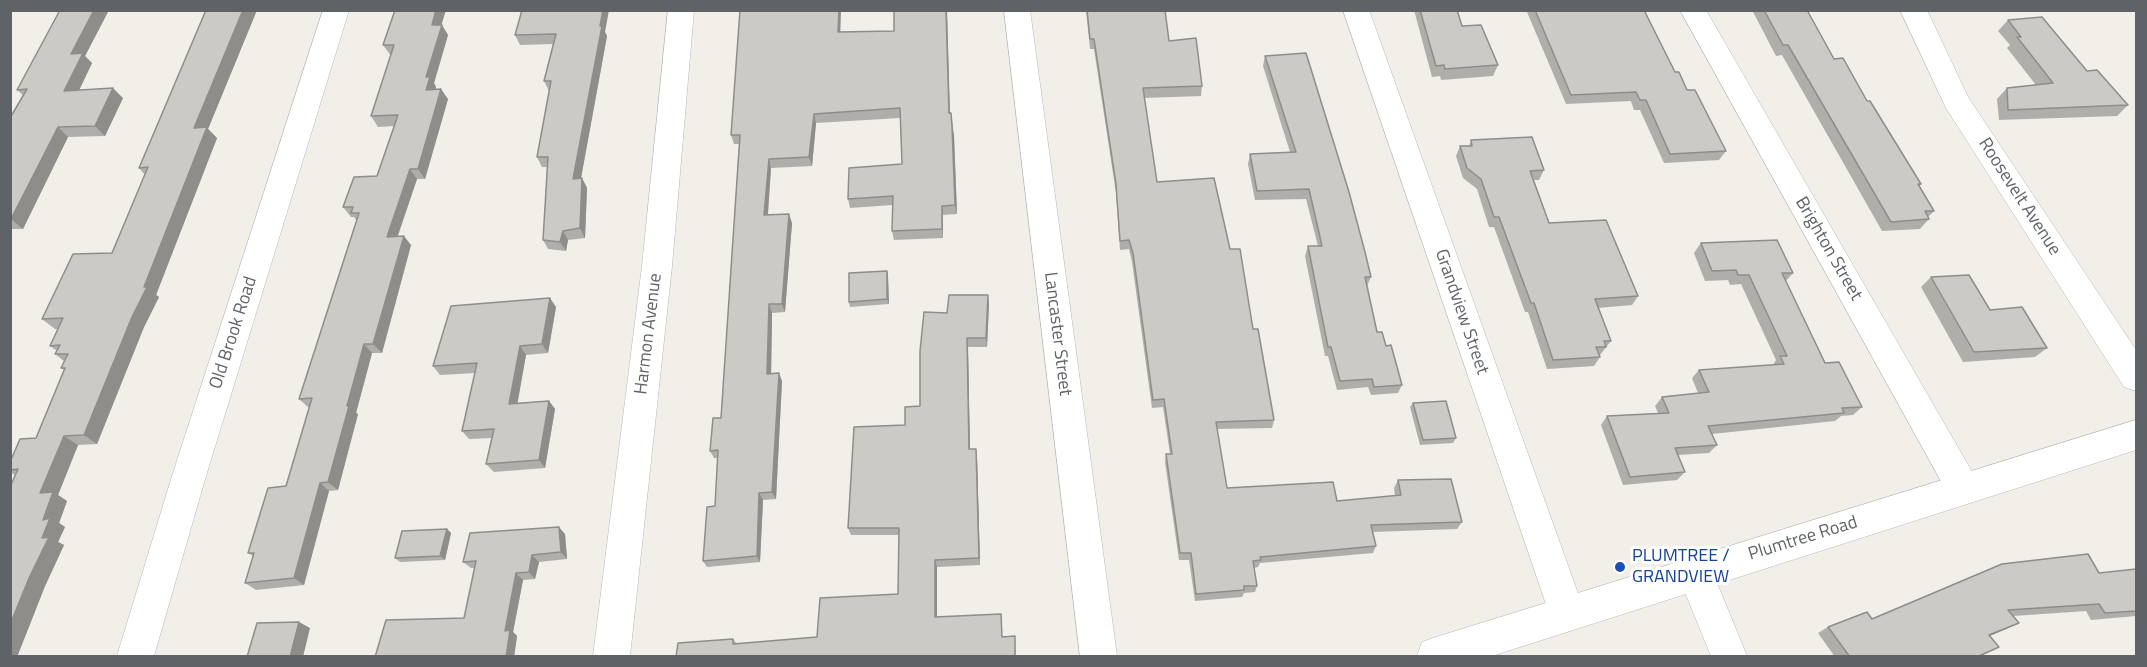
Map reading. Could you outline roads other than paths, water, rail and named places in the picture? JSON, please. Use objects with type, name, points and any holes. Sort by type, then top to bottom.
[{"type":"street","name":"Old Brook Road","points":[[135,657],[192,465],[336,10]]},
{"type":"street","name":"Harmon Avenue","points":[[611,657],[657,266],[681,10]]},
{"type":"street","name":"Lancaster Street","points":[[1017,10],[1099,657]]},
{"type":"street","name":"Grandview Street","points":[[1356,10],[1567,613]]},
{"type":"street","name":"Brighton Street","points":[[1693,10],[1963,488]]},
{"type":"street","name":"Roosevelt Avenue","points":[[1913,10],[1956,101],[2136,377]]},
{"type":"street","name":"Plumtree Road","points":[[1436,657],[1567,613],[2136,435]]},
{"type":"street","points":[[1695,573],[1729,657]]},
{"type":"place","name":"PLUMTREE / GRANDVIEW","points":[[1620,567]]}]
